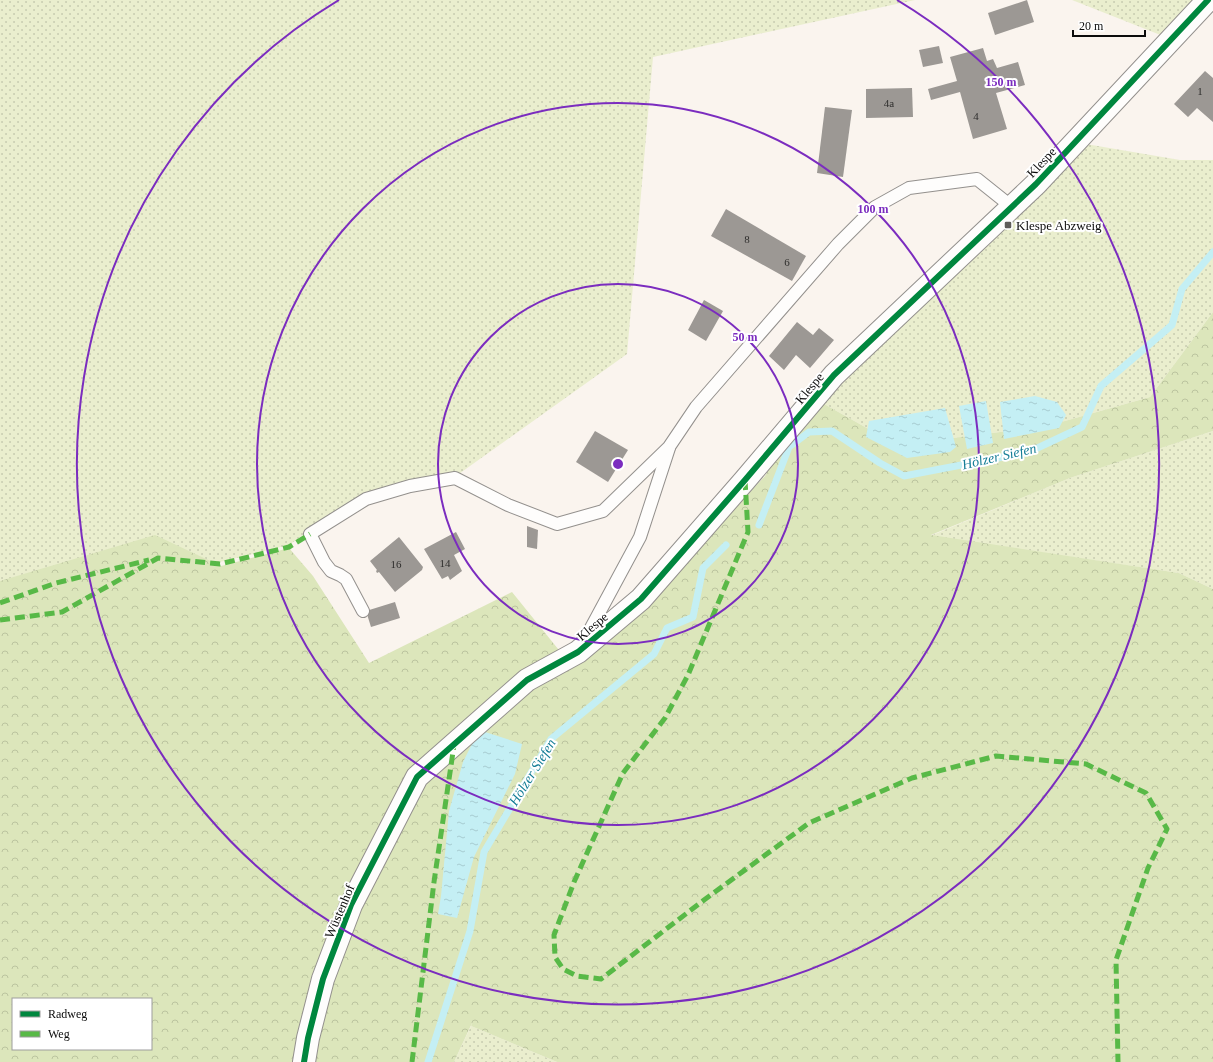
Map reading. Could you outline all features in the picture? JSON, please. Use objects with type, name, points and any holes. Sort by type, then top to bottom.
[{"type":"street","name":"Klespe","points":[[418,777],[527,680],[578,652],[641,599],[834,375],[1036,184],[1208,0]]},
{"type":"street","name":"Wüstenhof","points":[[304,1062],[308,1038],[323,979],[351,905],[418,777]]},
{"type":"lane","points":[[363,611],[346,579],[331,571],[324,562],[310,534],[366,499],[410,486],[455,478],[508,505],[557,524],[603,511],[669,447],[696,407],[838,244],[875,207],[909,188],[977,179],[1012,207]]},
{"type":"lane","points":[[578,652],[640,537],[669,447]]},
{"type":"green space","points":[[0,0],[915,0],[653,57],[627,354],[456,476],[409,485],[313,528],[289,545],[220,562],[0,583]]},
{"type":"green space","points":[[1072,0],[1196,0],[1163,36]]},
{"type":"green space","points":[[1080,143],[1180,160],[1213,160],[1213,312],[1150,397],[1047,426],[897,445],[810,396]]},
{"type":"green space","points":[[1213,312],[1213,431],[1070,478],[931,535],[1179,573],[1213,589],[1213,1062],[557,1062],[471,1026],[473,1021],[454,1062],[0,1062],[0,581],[155,535],[221,566],[289,548],[313,576],[369,663],[512,592],[571,665],[642,613],[705,540],[765,476],[810,396],[897,445],[1047,426],[1150,397]]},
{"type":"green space","points":[[1213,431],[1213,589],[1179,573],[930,536],[1070,478]]},
{"type":"green space","points":[[471,1026],[557,1062],[454,1062]]},
{"type":"water","points":[[1035,396],[1057,402],[1066,415],[1059,428],[1004,439],[1000,402]]},
{"type":"water","points":[[986,401],[993,443],[967,449],[959,406]]},
{"type":"water","points":[[945,408],[956,447],[950,452],[907,458],[866,437],[869,421]]},
{"type":"water","points":[[482,731],[522,744],[515,774],[474,857],[457,918],[438,914],[449,811],[463,762],[476,736]]},
{"type":"building","points":[[1027,0],[1034,22],[995,35],[988,13]]},
{"type":"building","points":[[939,46],[943,63],[923,67],[919,50]]},
{"type":"building","points":[[983,48],[987,61],[993,59],[997,68],[1018,62],[1025,85],[996,93],[1007,129],[973,139],[960,92],[931,100],[928,89],[957,81],[950,57]]},
{"type":"building","points":[[1205,71],[1213,78],[1213,122],[1197,108],[1188,117],[1174,104]]},
{"type":"building","points":[[912,88],[913,117],[866,118],[866,89]]},
{"type":"building","points":[[825,107],[852,110],[843,177],[817,173]]},
{"type":"building","points":[[726,209],[806,256],[792,281],[711,236]]},
{"type":"building","points":[[704,300],[723,311],[706,341],[688,330]]},
{"type":"building","points":[[797,322],[813,335],[819,328],[834,340],[810,368],[796,355],[784,370],[769,356]]},
{"type":"building","points":[[595,431],[628,450],[608,482],[576,462]]},
{"type":"building","points":[[527,526],[538,530],[537,549],[527,547]]},
{"type":"building","points":[[456,532],[465,549],[454,555],[462,571],[450,580],[448,576],[442,579],[424,549]]},
{"type":"building","points":[[399,537],[423,567],[422,570],[395,592],[379,572],[377,573],[377,570],[370,561]]},
{"type":"building","points":[[395,602],[400,618],[371,627],[366,611]]},
{"type":"waterway","name":"Hölzer Siefen","points":[[759,525],[789,447],[809,432],[832,431],[880,463],[904,476],[1029,452],[1082,427],[1101,386],[1172,325],[1182,289],[1213,252]]},
{"type":"waterway","name":"Hölzer Siefen","points":[[428,1062],[470,931],[484,852],[551,739],[654,654],[667,628],[693,617],[703,568],[726,545]]},
{"type":"marked path","points":[[745,480],[748,532],[688,675],[665,718],[623,773],[574,882],[554,935],[555,957],[563,969],[577,976],[601,979],[704,900],[809,823],[912,778],[996,756],[1086,764],[1146,793],[1167,829],[1148,868],[1116,960],[1118,1062]]},
{"type":"marked path","points":[[0,620],[62,612],[158,558],[220,564],[289,547],[310,534]]},
{"type":"marked path","points":[[0,603],[56,583],[149,560]]},
{"type":"marked path","points":[[412,1062],[434,882],[454,745]]},
{"type":"cycle path","points":[[304,1062],[308,1038],[323,979],[351,905],[417,777],[527,680],[578,652],[641,599],[834,375],[1036,184],[1208,0]]},
{"type":"place","name":"Klespe Abzweig","points":[[1008,225]]}]
